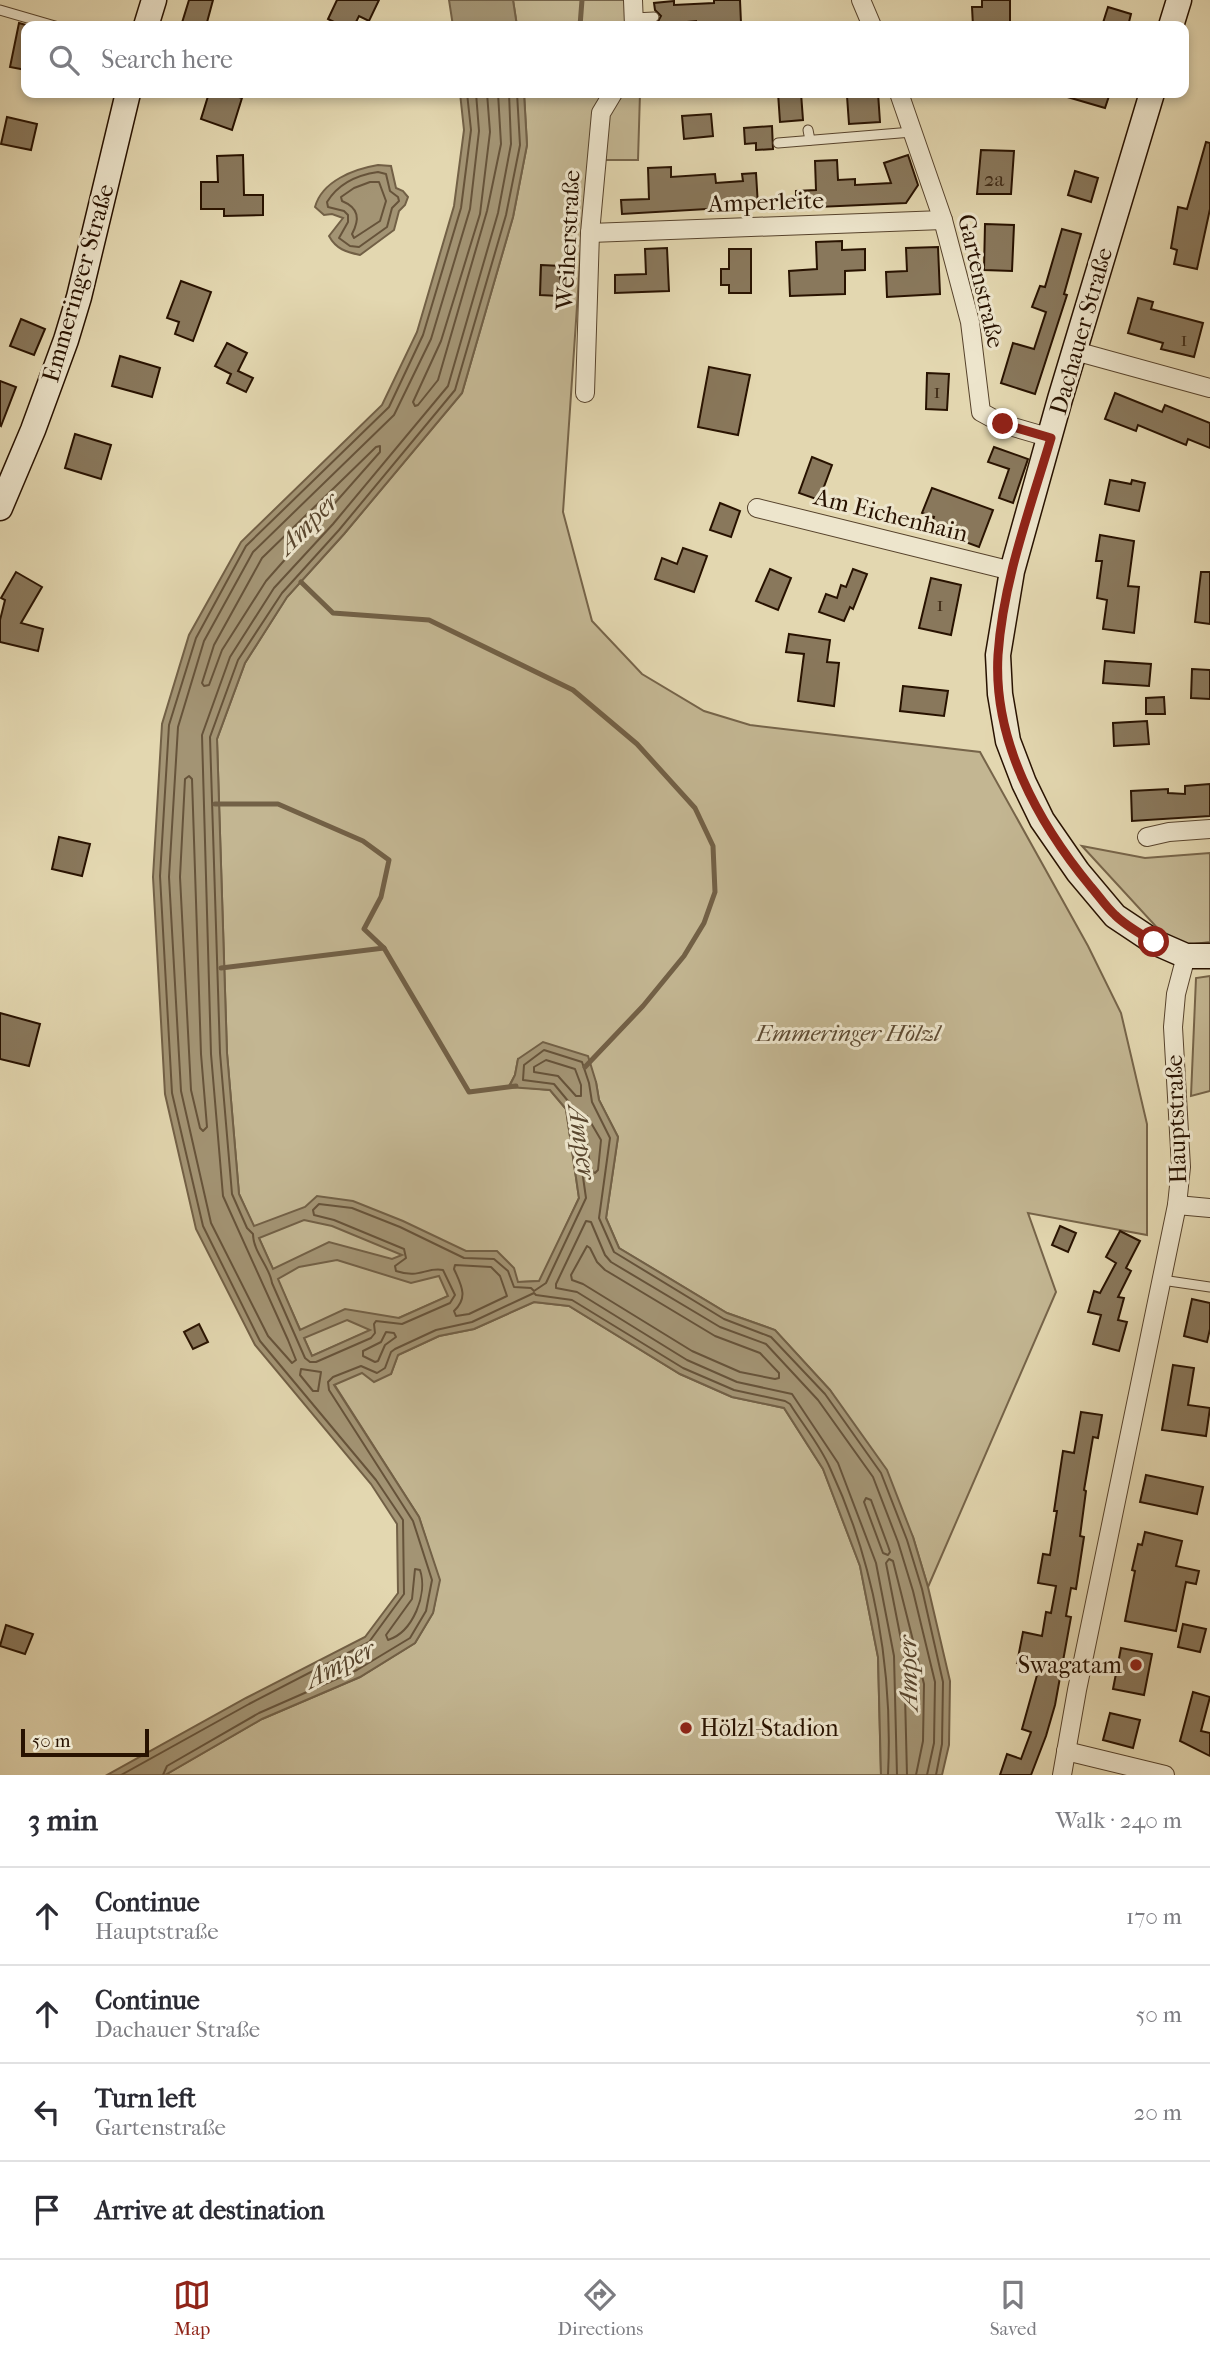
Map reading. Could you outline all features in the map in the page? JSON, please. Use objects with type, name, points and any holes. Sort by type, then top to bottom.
[{"type":"street","points":[[148,21],[154,0]]},
{"type":"street","points":[[861,0],[870,21]]},
{"type":"street","points":[[1173,21],[1179,0]]},
{"type":"street","name":"Emmeringer Straße","points":[[0,508],[33,430],[66,340],[127,98]]},
{"type":"street","name":"Weiherstraße","points":[[585,393],[590,233],[601,113],[610,98]]},
{"type":"street","name":"Gartenstraße","points":[[901,98],[943,220],[970,322],[981,412],[1003,424],[1051,438]]},
{"type":"street","name":"Dachauer Straße","points":[[1012,571],[1151,98]]},
{"type":"street","name":"Amperleite","points":[[590,233],[943,220]]},
{"type":"street","points":[[1075,351],[1210,388]]},
{"type":"street","name":"Am Eichenhain","points":[[757,508],[1012,571]]},
{"type":"street","name":"Hauptstraße","points":[[1012,571],[998,656],[1008,741],[1024,783],[1049,830],[1078,872],[1115,916],[1154,942],[1198,956],[1176,994],[1173,1027],[1181,1167],[1177,1205],[1062,1775]]},
{"type":"street","points":[[1147,837],[1210,829]]},
{"type":"street","points":[[1177,1205],[1210,1208]]},
{"type":"street","points":[[1066,1751],[1166,1775]]},
{"type":"lane","points":[[0,10],[38,21]]},
{"type":"lane","points":[[634,15],[654,17]]},
{"type":"lane","points":[[808,130],[810,140]]},
{"type":"lane","points":[[778,143],[912,132]]},
{"type":"lane","points":[[1162,1280],[1210,1287]]},
{"type":"green space","points":[[513,0],[629,0],[627,21],[516,21]]},
{"type":"green space","name":"Emmeringer Hölzl","points":[[524,98],[604,98],[582,233],[563,512],[592,621],[642,674],[704,711],[750,725],[980,752],[1088,946],[1121,1013],[1147,1124],[1147,1235],[1028,1213],[1056,1292],[928,1587],[913,1537],[830,1390],[775,1330],[727,1313],[619,1248],[606,1218],[618,1137],[599,1100],[596,1082],[518,1059],[515,1075],[509,1086],[550,1090],[566,1109],[579,1198],[540,1281],[476,1284],[312,1356],[239,1194],[227,1053],[217,739],[245,663],[287,597],[344,534],[462,393],[513,217],[527,145]]},
{"type":"green space","points":[[618,98],[640,98],[638,160],[600,160],[607,117]]},
{"type":"green space","points":[[1082,846],[1145,858],[1210,853],[1210,942],[1186,945],[1161,932]]},
{"type":"green space","points":[[1210,976],[1210,1091],[1191,1096],[1196,978]]},
{"type":"green space","points":[[534,1302],[569,1306],[680,1374],[732,1397],[784,1408],[823,1469],[860,1566],[878,1657],[881,1775],[165,1775],[262,1719],[360,1677],[415,1643],[433,1613],[439,1580],[419,1517],[334,1384],[362,1372],[391,1374],[398,1355],[439,1336],[474,1329]]},
{"type":"water","points":[[449,0],[513,0],[516,21],[452,21]]},
{"type":"water","points":[[461,98],[524,98],[527,145],[513,217],[462,393],[344,534],[287,597],[245,663],[217,739],[227,1053],[239,1194],[254,1226],[305,1207],[317,1196],[353,1201],[466,1251],[497,1251],[514,1268],[518,1282],[539,1281],[579,1198],[566,1109],[550,1090],[509,1087],[518,1059],[543,1042],[588,1056],[599,1100],[618,1137],[606,1218],[619,1248],[727,1313],[775,1330],[830,1390],[887,1470],[913,1537],[928,1587],[950,1681],[949,1745],[942,1775],[881,1775],[878,1657],[860,1566],[823,1469],[784,1408],[732,1397],[680,1374],[569,1306],[534,1302],[474,1329],[439,1336],[398,1355],[391,1374],[374,1382],[362,1373],[334,1385],[419,1517],[440,1580],[433,1613],[415,1643],[360,1677],[262,1719],[165,1775],[107,1775],[246,1698],[365,1637],[398,1593],[397,1524],[371,1484],[255,1345],[196,1229],[165,1094],[153,877],[162,724],[189,635],[241,542],[382,405],[417,332],[454,206],[464,130]],"holes":[[[304,1220],[332,1226],[402,1255],[392,1259],[329,1242],[273,1269],[259,1238]],[[337,1260],[411,1283],[439,1276],[448,1296],[399,1318],[345,1309],[300,1330],[278,1279],[299,1267]],[[347,1320],[370,1330],[312,1356],[304,1338]]]},
{"type":"water","points":[[378,165],[391,166],[396,188],[408,197],[399,211],[394,230],[360,255],[338,247],[329,236],[343,218],[332,214],[324,215],[315,207],[324,190],[332,183],[349,173]]},
{"type":"building","points":[[189,0],[213,0],[207,21],[183,21]]},
{"type":"building","points":[[337,0],[379,0],[369,21],[359,16],[356,21],[328,19]]},
{"type":"building","points":[[714,0],[740,0],[741,21],[658,21],[661,16],[655,10],[654,3],[674,1],[674,5],[714,3]]},
{"type":"building","points":[[982,0],[1010,0],[1010,21],[973,21],[972,7],[982,7]]},
{"type":"building","points":[[1108,7],[1131,14],[1129,21],[1104,21]]},
{"type":"building","points":[[19,23],[21,69],[10,67]]},
{"type":"building","points":[[207,98],[242,98],[232,130],[201,119]]},
{"type":"building","points":[[778,98],[801,98],[803,120],[780,122]]},
{"type":"building","points":[[847,98],[878,98],[880,122],[849,124]]},
{"type":"building","points":[[1071,98],[1108,98],[1105,108]]},
{"type":"building","points":[[711,114],[713,136],[684,139],[682,116]]},
{"type":"building","points":[[7,117],[37,124],[31,150],[1,144]]},
{"type":"building","points":[[772,126],[773,149],[756,150],[756,143],[745,144],[744,128]]},
{"type":"building","points":[[1206,142],[1210,143],[1210,209],[1197,269],[1174,264],[1177,250],[1171,248],[1178,207],[1187,209]]},
{"type":"building","points":[[981,150],[1014,151],[1011,194],[977,194]]},
{"type":"building","points":[[243,155],[244,195],[263,195],[263,215],[224,216],[224,209],[201,209],[201,182],[218,182],[217,156]]},
{"type":"building","points":[[908,155],[918,185],[906,203],[796,208],[796,191],[816,190],[815,161],[837,160],[838,180],[855,179],[855,185],[891,183],[884,163]]},
{"type":"building","points":[[671,167],[671,177],[715,174],[716,183],[743,181],[742,174],[756,173],[758,206],[622,214],[621,200],[649,199],[648,168]]},
{"type":"building","points":[[1075,171],[1098,178],[1091,202],[1068,195]]},
{"type":"building","points":[[985,224],[1014,225],[1012,271],[984,270]]},
{"type":"building","points":[[1062,229],[1081,234],[1064,294],[1067,295],[1035,394],[1001,383],[1013,343],[1034,349],[1046,312],[1032,307],[1040,286],[1045,287]]},
{"type":"building","points":[[842,241],[842,250],[865,249],[865,270],[845,271],[845,294],[790,296],[789,271],[817,269],[816,242]]},
{"type":"building","points":[[938,247],[940,294],[887,297],[886,272],[907,271],[906,248]]},
{"type":"building","points":[[667,248],[669,291],[615,293],[615,275],[646,274],[645,249]]},
{"type":"building","points":[[729,249],[751,249],[751,293],[729,293],[729,285],[721,285],[721,269],[729,269]]},
{"type":"building","points":[[541,265],[561,266],[559,296],[540,295]]},
{"type":"building","points":[[181,281],[211,292],[193,341],[175,334],[179,322],[167,318]]},
{"type":"building","points":[[1138,298],[1153,302],[1151,309],[1203,323],[1194,357],[1161,349],[1163,343],[1128,333]]},
{"type":"building","points":[[21,319],[45,329],[34,355],[10,346]]},
{"type":"building","points":[[227,343],[247,353],[238,371],[253,378],[246,392],[227,383],[231,374],[215,366]]},
{"type":"building","points":[[120,356],[160,368],[152,397],[112,386]]},
{"type":"building","points":[[709,367],[750,375],[738,435],[698,427]]},
{"type":"building","points":[[927,373],[949,374],[947,410],[926,409]]},
{"type":"building","points":[[0,381],[16,387],[1,426],[0,425]]},
{"type":"building","points":[[1115,393],[1162,412],[1165,405],[1210,423],[1210,448],[1188,439],[1186,445],[1138,425],[1136,431],[1105,419]]},
{"type":"building","points":[[75,434],[111,445],[101,479],[65,468]]},
{"type":"building","points":[[994,447],[1028,459],[1013,503],[999,498],[1009,469],[988,462]]},
{"type":"building","points":[[812,457],[832,465],[819,500],[799,493]]},
{"type":"building","points":[[1110,480],[1131,484],[1132,480],[1145,483],[1139,511],[1105,504]]},
{"type":"building","points":[[932,488],[993,510],[979,547],[930,529],[934,517],[922,513]]},
{"type":"building","points":[[720,503],[740,511],[731,537],[710,530]]},
{"type":"building","points":[[1100,535],[1134,541],[1128,586],[1139,587],[1134,633],[1103,629],[1107,600],[1097,598],[1102,561],[1096,561]]},
{"type":"building","points":[[683,548],[707,556],[694,592],[655,579],[662,558],[677,564]]},
{"type":"building","points":[[770,569],[791,578],[778,610],[756,601]]},
{"type":"building","points":[[853,569],[867,574],[853,609],[850,607],[844,621],[819,612],[826,594],[837,598],[841,585],[846,587]]},
{"type":"building","points":[[16,572],[42,587],[21,623],[43,629],[38,651],[0,642],[0,620],[5,600],[1,598]]},
{"type":"building","points":[[1201,572],[1210,572],[1210,624],[1195,622]]},
{"type":"building","points":[[931,578],[961,585],[951,635],[919,628]]},
{"type":"building","points":[[789,634],[830,640],[827,662],[839,663],[834,706],[798,701],[804,654],[786,652]]},
{"type":"building","points":[[1105,661],[1151,664],[1149,686],[1103,683]]},
{"type":"building","points":[[1192,669],[1210,670],[1210,699],[1191,698]]},
{"type":"building","points":[[903,686],[948,691],[944,716],[900,711]]},
{"type":"building","points":[[1164,697],[1165,714],[1146,714],[1146,698]]},
{"type":"building","points":[[1147,721],[1149,744],[1114,746],[1113,723]]},
{"type":"building","points":[[1210,784],[1210,816],[1132,821],[1131,791],[1168,789],[1168,793],[1185,794],[1185,786]]},
{"type":"building","points":[[59,837],[90,844],[82,876],[52,869]]},
{"type":"building","points":[[0,1013],[40,1024],[29,1066],[0,1059]]},
{"type":"building","points":[[1060,1226],[1076,1233],[1068,1252],[1052,1245]]},
{"type":"building","points":[[1120,1231],[1140,1241],[1126,1268],[1131,1271],[1118,1297],[1124,1298],[1118,1320],[1127,1322],[1119,1351],[1093,1344],[1101,1315],[1088,1312],[1094,1291],[1100,1293],[1116,1263],[1106,1257]]},
{"type":"building","points":[[1192,1299],[1210,1303],[1207,1342],[1184,1336]]},
{"type":"building","points":[[199,1324],[208,1342],[193,1349],[184,1332]]},
{"type":"building","points":[[1173,1365],[1194,1368],[1188,1405],[1210,1408],[1206,1436],[1162,1430]]},
{"type":"building","points":[[1081,1412],[1102,1415],[1098,1438],[1093,1437],[1084,1490],[1080,1536],[1084,1537],[1076,1589],[1071,1588],[1066,1616],[1071,1617],[1055,1705],[1031,1775],[1000,1775],[1007,1754],[1021,1759],[1031,1732],[1022,1729],[1039,1668],[1017,1663],[1023,1632],[1042,1636],[1046,1612],[1051,1613],[1056,1586],[1038,1583],[1043,1554],[1050,1555],[1063,1451],[1074,1453]]},
{"type":"building","points":[[1146,1475],[1203,1487],[1197,1514],[1140,1502]]},
{"type":"building","points":[[1145,1532],[1182,1541],[1176,1566],[1199,1571],[1196,1584],[1186,1582],[1176,1631],[1125,1621],[1135,1571],[1132,1570],[1138,1544],[1142,1545]]},
{"type":"building","points":[[1183,1624],[1206,1629],[1200,1652],[1178,1647]]},
{"type":"building","points":[[6,1625],[33,1634],[25,1654],[0,1646]]},
{"type":"building","points":[[1121,1648],[1152,1654],[1144,1695],[1113,1689]]},
{"type":"building","points":[[1193,1692],[1210,1697],[1201,1731],[1210,1733],[1210,1756],[1180,1741]]},
{"type":"building","points":[[1110,1713],[1140,1720],[1133,1748],[1103,1740]]},
{"type":"waterway","points":[[580,21],[582,0]]},
{"type":"waterway","points":[[301,582],[333,613],[429,620],[573,690],[637,744],[695,808],[713,846],[715,892],[704,923],[684,956],[643,1006],[585,1067]]},
{"type":"waterway","points":[[215,804],[278,804],[363,841],[389,860],[381,897],[364,929],[384,948],[469,1092],[516,1086]]},
{"type":"waterway","name":"Amper","points":[[221,968],[384,948]]},
{"type":"place","name":"Swagatam","points":[[1136,1665]]},
{"type":"place","name":"Hölzl-Stadion","points":[[686,1728]]},
{"type":"route","points":[[1003,424],[1051,438],[1012,571],[1004,611],[998,656],[1000,694],[1008,741],[1042,820],[1078,872],[1115,916],[1154,942]]}]
